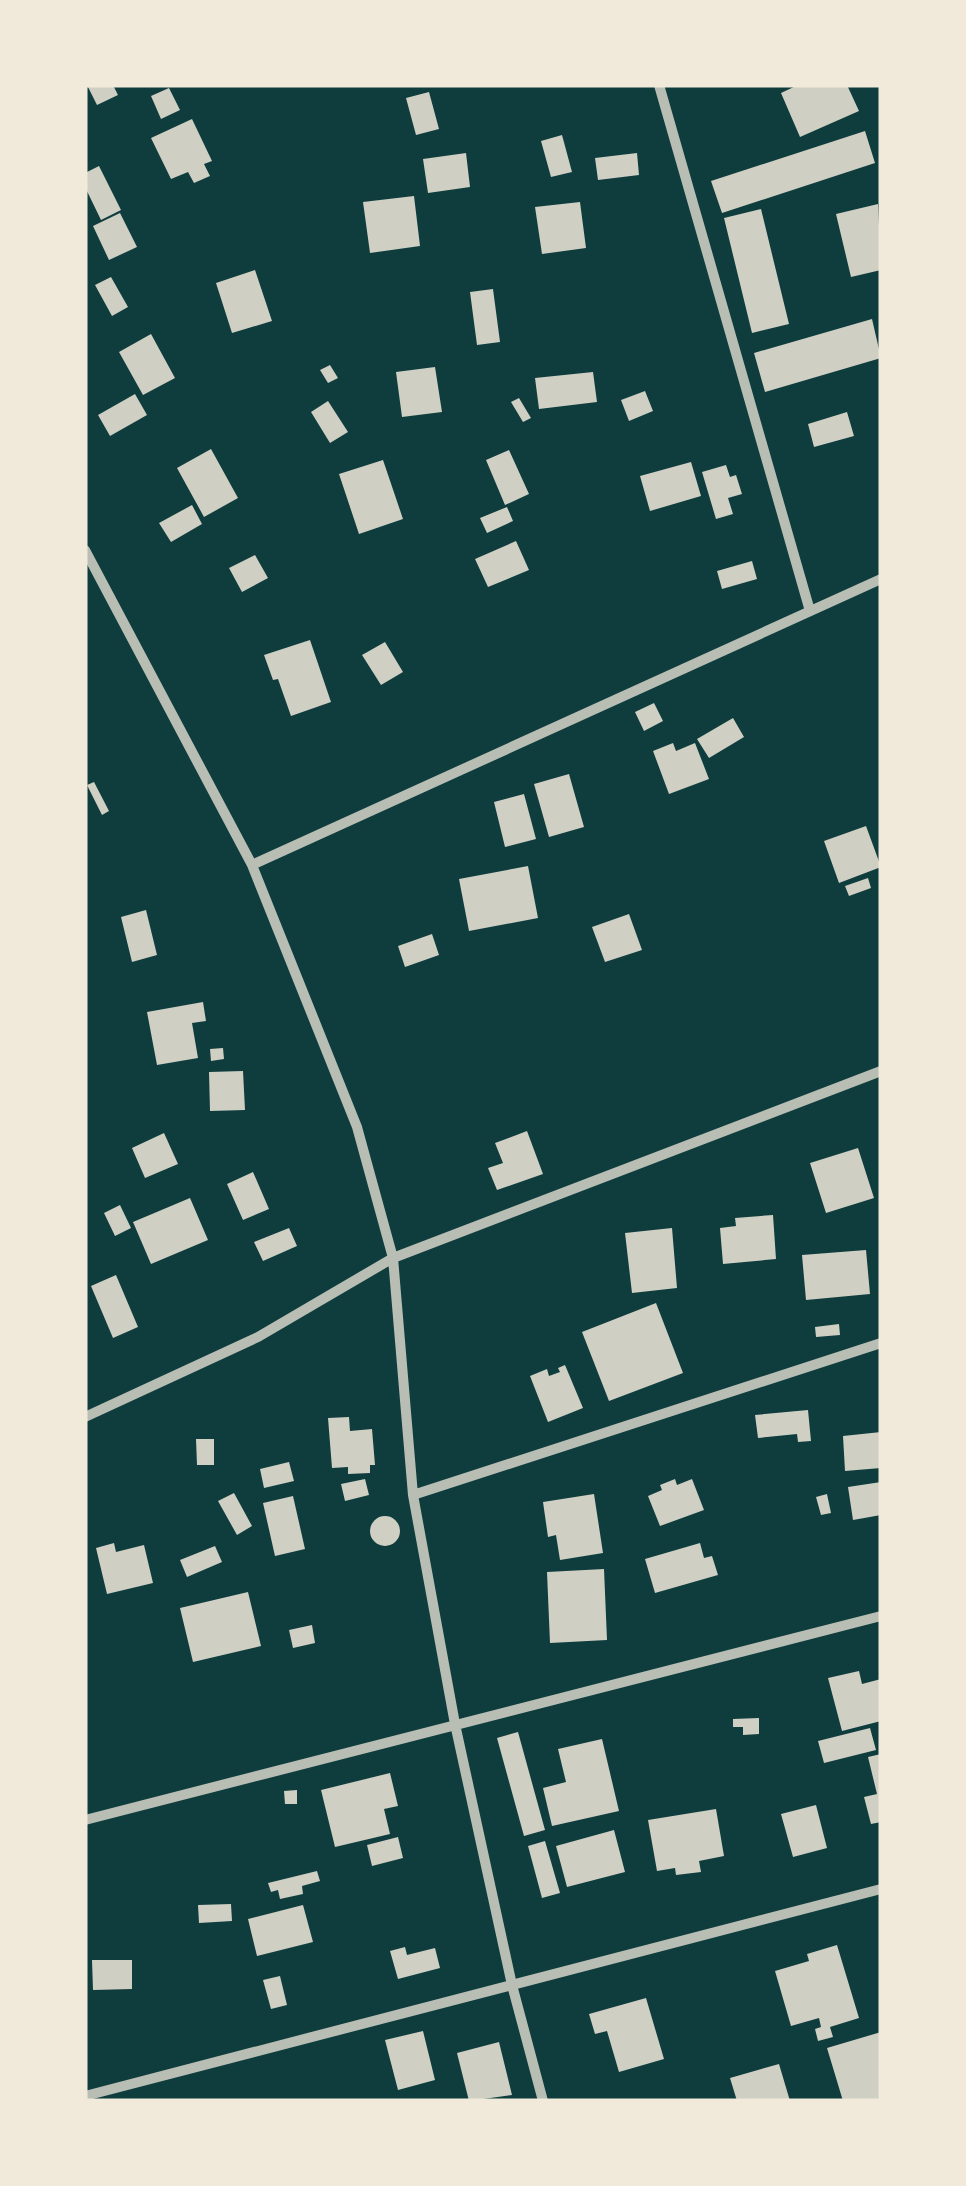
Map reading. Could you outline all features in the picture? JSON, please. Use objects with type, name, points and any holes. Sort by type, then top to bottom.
[{"type":"street","points":[[659,85],[810,611]]},
{"type":"street","points":[[85,550],[252,865],[356,1127],[393,1258],[413,1495],[455,1724],[512,1985],[543,2101]]},
{"type":"street","points":[[252,865],[881,579]]},
{"type":"street","points":[[85,1417],[258,1336],[393,1258],[881,1071]]},
{"type":"street","points":[[413,1495],[881,1343]]},
{"type":"street","points":[[85,1820],[881,1616]]},
{"type":"street","points":[[85,2096],[881,1889]]},
{"type":"building","points":[[87,85],[113,85],[118,95],[97,105]]},
{"type":"building","points":[[798,85],[847,85],[859,111],[800,137],[781,93]]},
{"type":"building","points":[[169,88],[180,110],[161,119],[151,96]]},
{"type":"building","points":[[429,92],[439,129],[416,135],[406,98]]},
{"type":"building","points":[[192,119],[212,161],[204,164],[210,176],[194,183],[188,172],[171,179],[151,138]]},
{"type":"building","points":[[865,131],[875,163],[722,213],[711,181]]},
{"type":"building","points":[[562,135],[572,172],[551,177],[541,141]]},
{"type":"building","points":[[466,153],[470,187],[428,193],[423,159]]},
{"type":"building","points":[[637,153],[639,175],[598,180],[595,158]]},
{"type":"building","points":[[99,166],[121,210],[101,220],[85,187],[85,173]]},
{"type":"building","points":[[414,196],[420,246],[370,253],[363,202]]},
{"type":"building","points":[[580,202],[586,248],[542,254],[535,207]]},
{"type":"building","points":[[878,204],[881,270],[851,277],[836,214]]},
{"type":"building","points":[[761,209],[789,324],[752,333],[724,218]]},
{"type":"building","points":[[120,213],[137,247],[109,260],[93,226]]},
{"type":"building","points":[[255,270],[272,321],[232,333],[216,283]]},
{"type":"building","points":[[111,277],[128,307],[112,316],[95,285]]},
{"type":"building","points":[[493,289],[500,342],[477,345],[470,292]]},
{"type":"building","points":[[872,319],[881,358],[765,392],[754,353]]},
{"type":"building","points":[[151,334],[175,378],[143,395],[119,352]]},
{"type":"building","points":[[330,365],[338,378],[328,383],[320,370]]},
{"type":"building","points":[[435,367],[442,412],[402,417],[396,372]]},
{"type":"building","points":[[593,372],[597,402],[539,409],[535,378]]},
{"type":"building","points":[[645,391],[653,411],[629,421],[621,400]]},
{"type":"building","points":[[135,394],[147,415],[110,436],[98,415]]},
{"type":"building","points":[[519,398],[531,418],[523,422],[511,402]]},
{"type":"building","points":[[328,401],[348,432],[330,443],[311,412]]},
{"type":"building","points":[[847,412],[854,436],[814,447],[808,424]]},
{"type":"building","points":[[211,449],[238,498],[204,517],[177,468]]},
{"type":"building","points":[[509,450],[529,494],[505,505],[486,460]]},
{"type":"building","points":[[383,460],[403,519],[359,534],[339,474]]},
{"type":"building","points":[[691,462],[701,496],[650,511],[640,476]]},
{"type":"building","points":[[726,465],[730,477],[736,475],[742,494],[728,498],[733,514],[716,519],[702,472]]},
{"type":"building","points":[[192,505],[202,524],[171,542],[159,523]]},
{"type":"building","points":[[507,507],[513,521],[487,533],[480,518]]},
{"type":"building","points":[[516,541],[529,570],[488,587],[475,559]]},
{"type":"building","points":[[255,555],[268,578],[242,592],[229,568]]},
{"type":"building","points":[[752,561],[757,579],[722,589],[717,571]]},
{"type":"building","points":[[310,640],[331,702],[291,716],[278,679],[273,680],[264,655]]},
{"type":"building","points":[[385,642],[403,672],[381,685],[362,655]]},
{"type":"building","points":[[654,703],[663,721],[644,731],[635,712]]},
{"type":"building","points":[[733,718],[744,737],[709,758],[697,739]]},
{"type":"building","points":[[673,743],[676,751],[695,743],[709,779],[669,794],[653,751]]},
{"type":"building","points":[[569,774],[584,827],[549,837],[534,784]]},
{"type":"building","points":[[94,782],[109,811],[102,815],[87,785]]},
{"type":"building","points":[[524,794],[536,839],[505,847],[494,802]]},
{"type":"building","points":[[866,826],[881,867],[839,883],[824,841]]},
{"type":"building","points":[[528,866],[538,918],[469,931],[459,879]]},
{"type":"building","points":[[868,878],[871,888],[849,896],[845,886]]},
{"type":"building","points":[[146,910],[157,955],[132,962],[121,917]]},
{"type":"building","points":[[629,914],[642,950],[605,962],[592,927]]},
{"type":"building","points":[[432,934],[439,955],[405,967],[398,946]]},
{"type":"building","points":[[203,1002],[206,1021],[192,1023],[198,1058],[157,1065],[147,1012]]},
{"type":"building","points":[[223,1048],[224,1059],[211,1061],[210,1049]]},
{"type":"building","points":[[243,1071],[245,1110],[210,1111],[209,1072]]},
{"type":"building","points":[[527,1131],[543,1174],[497,1190],[488,1168],[503,1163],[495,1143]]},
{"type":"building","points":[[164,1133],[178,1164],[145,1178],[132,1148]]},
{"type":"building","points":[[858,1148],[874,1198],[826,1213],[810,1163]]},
{"type":"building","points":[[253,1172],[269,1209],[243,1220],[227,1184]]},
{"type":"building","points":[[190,1198],[208,1240],[151,1264],[133,1222]]},
{"type":"building","points":[[120,1205],[131,1228],[115,1236],[104,1213]]},
{"type":"building","points":[[773,1215],[776,1259],[723,1264],[720,1228],[736,1226],[735,1218]]},
{"type":"building","points":[[289,1228],[297,1246],[263,1261],[254,1242]]},
{"type":"building","points":[[672,1228],[677,1288],[632,1293],[625,1233]]},
{"type":"building","points":[[866,1250],[870,1294],[806,1300],[802,1255]]},
{"type":"building","points":[[116,1275],[138,1327],[113,1338],[91,1286]]},
{"type":"building","points":[[656,1303],[683,1373],[609,1401],[582,1332]]},
{"type":"building","points":[[839,1324],[840,1335],[816,1337],[815,1327]]},
{"type":"building","points":[[565,1365],[583,1408],[548,1422],[530,1376],[547,1369],[549,1376]]},
{"type":"building","points":[[808,1410],[811,1441],[798,1442],[797,1434],[758,1438],[755,1415]]},
{"type":"building","points":[[349,1417],[350,1431],[372,1429],[375,1465],[370,1465],[370,1473],[348,1474],[348,1467],[332,1468],[328,1418]]},
{"type":"building","points":[[881,1432],[881,1468],[845,1471],[843,1436]]},
{"type":"building","points":[[196,1439],[214,1439],[214,1465],[197,1465]]},
{"type":"building","points":[[289,1462],[294,1481],[264,1488],[260,1469]]},
{"type":"building","points":[[365,1479],[369,1495],[345,1501],[341,1484]]},
{"type":"building","points":[[675,1479],[677,1485],[692,1479],[704,1510],[660,1526],[648,1496]]},
{"type":"building","points":[[881,1482],[881,1515],[853,1520],[848,1487]]},
{"type":"building","points":[[234,1493],[252,1526],[237,1535],[218,1501]]},
{"type":"building","points":[[594,1494],[603,1553],[560,1560],[556,1535],[548,1537],[543,1502]]},
{"type":"building","points":[[827,1494],[831,1513],[821,1515],[816,1497]]},
{"type":"building","points":[[293,1496],[305,1549],[275,1556],[263,1503]]},
{"type":"building","points":[[385,1516],[396,1520],[400,1531],[396,1542],[385,1546],[374,1542],[370,1531],[374,1520]]},
{"type":"building","points":[[114,1543],[116,1552],[144,1545],[153,1583],[107,1594],[96,1548]]},
{"type":"building","points":[[700,1543],[704,1558],[712,1556],[718,1575],[655,1593],[645,1559]]},
{"type":"building","points":[[215,1546],[222,1562],[187,1577],[180,1560]]},
{"type":"building","points":[[604,1569],[607,1640],[550,1643],[547,1572]]},
{"type":"building","points":[[248,1592],[261,1646],[193,1662],[180,1608]]},
{"type":"building","points":[[312,1625],[315,1643],[293,1648],[289,1630]]},
{"type":"building","points":[[859,1671],[862,1684],[881,1679],[881,1721],[842,1731],[828,1678]]},
{"type":"building","points":[[759,1718],[759,1734],[743,1735],[743,1727],[733,1727],[733,1719]]},
{"type":"building","points":[[870,1728],[876,1750],[824,1763],[818,1741]]},
{"type":"building","points":[[518,1732],[545,1830],[524,1836],[497,1738]]},
{"type":"building","points":[[602,1739],[619,1811],[552,1826],[543,1788],[566,1782],[558,1749]]},
{"type":"building","points":[[881,1754],[881,1822],[871,1824],[864,1797],[877,1794],[868,1757]]},
{"type":"building","points":[[390,1773],[398,1806],[384,1809],[390,1834],[335,1847],[321,1790]]},
{"type":"building","points":[[297,1790],[297,1804],[285,1804],[284,1791]]},
{"type":"building","points":[[816,1805],[827,1848],[793,1857],[781,1814]]},
{"type":"building","points":[[716,1809],[724,1856],[699,1861],[701,1872],[676,1875],[675,1868],[657,1871],[648,1820]]},
{"type":"building","points":[[614,1830],[625,1872],[567,1887],[556,1846]]},
{"type":"building","points":[[398,1837],[403,1858],[372,1866],[367,1845]]},
{"type":"building","points":[[545,1841],[560,1893],[542,1898],[528,1846]]},
{"type":"building","points":[[317,1871],[320,1881],[302,1886],[303,1894],[280,1899],[278,1890],[271,1892],[268,1883]]},
{"type":"building","points":[[231,1904],[232,1921],[199,1923],[198,1905]]},
{"type":"building","points":[[303,1905],[313,1942],[257,1956],[248,1919]]},
{"type":"building","points":[[837,1945],[859,2018],[830,2027],[833,2037],[818,2041],[815,2029],[821,2027],[819,2018],[791,2026],[775,1971],[809,1961],[807,1954]]},
{"type":"building","points":[[405,1947],[407,1955],[435,1948],[440,1968],[398,1979],[390,1951]]},
{"type":"building","points":[[92,1960],[132,1960],[132,1989],[93,1990]]},
{"type":"building","points":[[280,1976],[287,2005],[271,2009],[263,1980]]},
{"type":"building","points":[[646,1998],[664,2059],[619,2072],[607,2031],[595,2034],[589,2014]]},
{"type":"building","points":[[423,2031],[435,2080],[398,2090],[385,2040]]},
{"type":"building","points":[[881,2032],[881,2101],[843,2101],[827,2048]]},
{"type":"building","points":[[499,2042],[512,2095],[469,2101],[457,2053]]},
{"type":"building","points":[[779,2064],[790,2101],[737,2101],[730,2078]]}]
